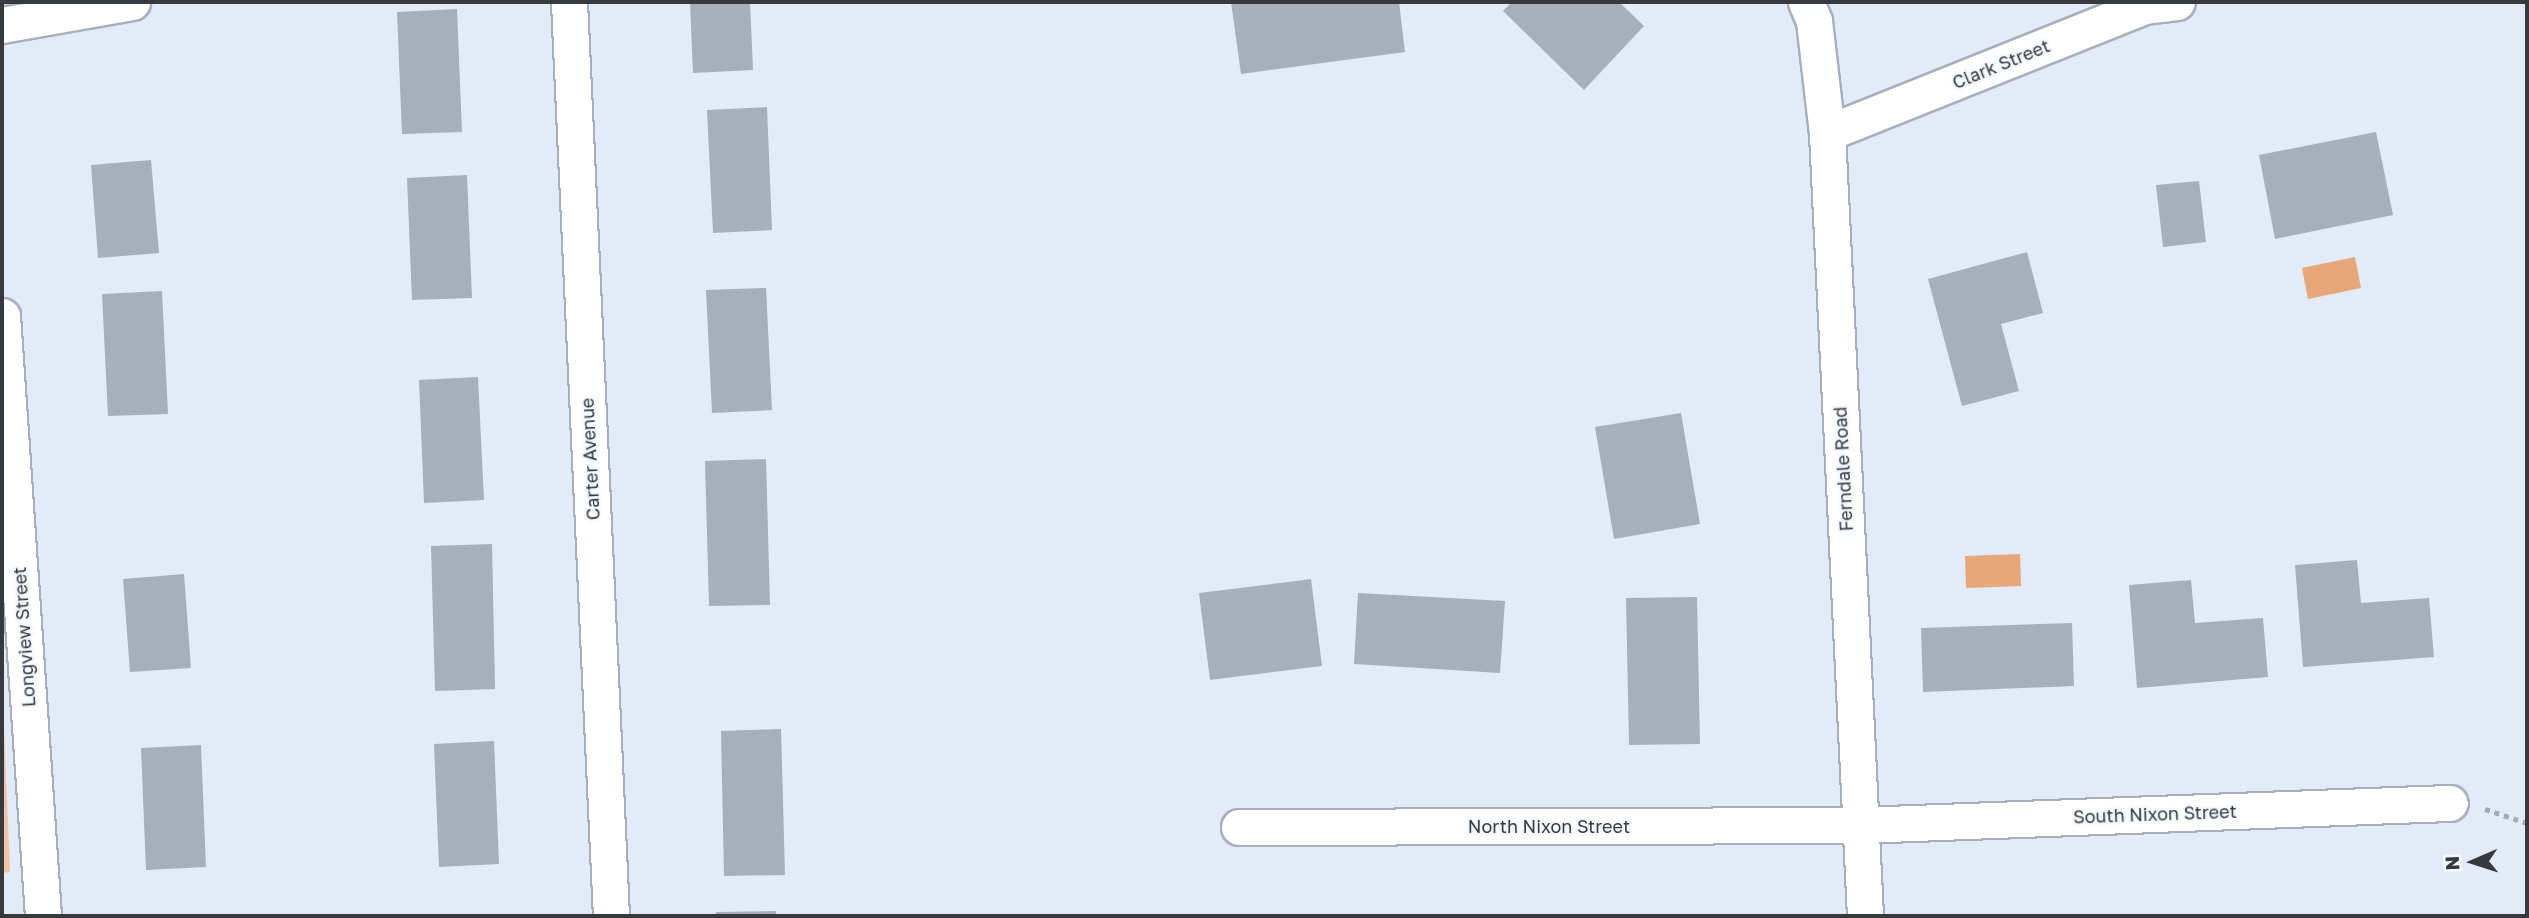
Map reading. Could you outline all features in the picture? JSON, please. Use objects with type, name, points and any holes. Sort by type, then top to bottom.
[{"type":"street","points":[[2,25],[132,2]]},
{"type":"street","name":"Carter Avenue","points":[[569,2],[611,916]]},
{"type":"street","name":"Clark Street","points":[[1826,133],[2145,6],[2177,2]]},
{"type":"street","name":"Ferndale Road","points":[[1810,12],[1826,133],[1866,916]]},
{"type":"street","name":"Longview Street","points":[[2,316],[44,916]]},
{"type":"street","name":"South Nixon Street","points":[[1860,825],[2450,803]]},
{"type":"street","name":"North Nixon Street","points":[[1239,827],[1860,825]]},
{"type":"shaded area","points":[[2355,257],[2361,288],[2308,299],[2302,268]]},
{"type":"shaded area","points":[[2020,554],[2021,586],[1966,588],[1965,556]]},
{"type":"shaded area","points":[[2,680],[10,872],[2,873]]},
{"type":"building","points":[[690,2],[750,2],[753,70],[693,73]]},
{"type":"building","points":[[1231,2],[1399,2],[1405,52],[1241,74]]},
{"type":"building","points":[[1512,2],[1619,2],[1644,26],[1584,90],[1503,11]]},
{"type":"building","points":[[457,9],[462,132],[402,134],[397,12]]},
{"type":"building","points":[[767,107],[772,230],[713,233],[707,110]]},
{"type":"building","points":[[2376,132],[2393,215],[2275,239],[2259,155]]},
{"type":"building","points":[[151,160],[159,253],[98,258],[91,165]]},
{"type":"building","points":[[467,175],[472,298],[412,300],[407,178]]},
{"type":"building","points":[[2199,181],[2206,242],[2163,247],[2156,185]]},
{"type":"building","points":[[2027,252],[2043,313],[2001,324],[2019,391],[1962,406],[1928,279]]},
{"type":"building","points":[[766,288],[772,410],[712,413],[706,290]]},
{"type":"building","points":[[162,291],[168,414],[108,416],[102,294]]},
{"type":"building","points":[[478,377],[484,500],[424,503],[419,380]]},
{"type":"building","points":[[1681,413],[1700,524],[1614,539],[1595,427]]},
{"type":"building","points":[[766,459],[770,605],[709,606],[705,461]]},
{"type":"building","points":[[492,544],[495,689],[435,691],[431,546]]},
{"type":"building","points":[[2357,560],[2361,603],[2429,598],[2434,657],[2303,667],[2295,565]]},
{"type":"building","points":[[184,574],[191,668],[130,672],[123,579]]},
{"type":"building","points":[[1311,579],[1322,666],[1210,680],[1199,593]]},
{"type":"building","points":[[2191,580],[2195,623],[2263,618],[2268,677],[2137,688],[2129,585]]},
{"type":"building","points":[[1358,593],[1505,601],[1500,673],[1354,664]]},
{"type":"building","points":[[1697,597],[1700,744],[1629,745],[1626,598]]},
{"type":"building","points":[[2072,623],[2074,686],[1923,692],[1921,628]]},
{"type":"building","points":[[781,729],[785,875],[724,876],[721,731]]},
{"type":"building","points":[[494,741],[499,864],[439,867],[434,744]]},
{"type":"building","points":[[201,745],[206,867],[146,870],[141,748]]},
{"type":"building","points":[[776,911],[776,916],[716,916],[716,912]]}]
